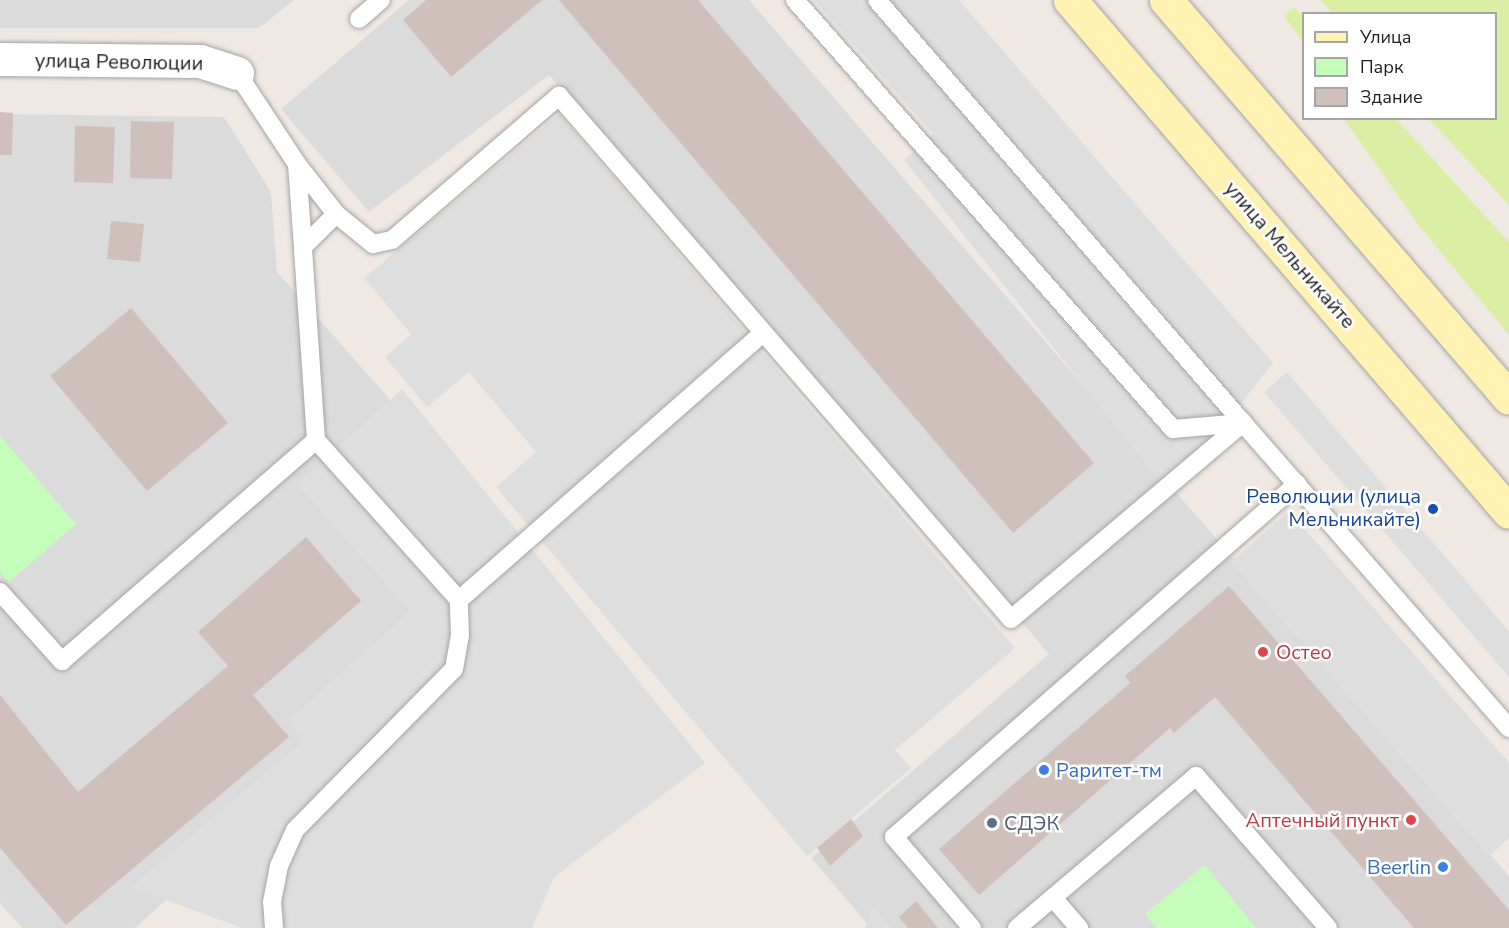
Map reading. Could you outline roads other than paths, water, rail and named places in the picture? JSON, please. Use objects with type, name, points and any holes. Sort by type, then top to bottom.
[{"type":"main road","name":"улица Мельникайте","points":[[1070,0],[1509,512]]},
{"type":"main road","points":[[1166,0],[1509,398]]},
{"type":"street","name":"улица Революции","points":[[0,59],[200,61],[237,73]]},
{"type":"lane","points":[[359,19],[381,0]]},
{"type":"lane","points":[[795,0],[1173,429],[1243,423]]},
{"type":"lane","points":[[877,0],[1509,728]]},
{"type":"lane","points":[[237,73],[297,164],[336,214],[373,244],[392,240],[559,96],[762,334],[1011,619],[1243,423]]},
{"type":"lane","points":[[274,928],[272,902],[279,866],[295,830],[454,669],[460,636],[459,600],[316,440],[297,164]]},
{"type":"lane","points":[[303,247],[336,214]]},
{"type":"lane","points":[[459,600],[762,334]]},
{"type":"lane","points":[[1476,359],[1509,377]]},
{"type":"lane","points":[[0,592],[62,661],[316,440]]},
{"type":"lane","points":[[972,928],[894,837],[1297,484]]},
{"type":"lane","points":[[1017,928],[1196,776],[1328,928]]},
{"type":"lane","points":[[1053,898],[1079,928]]},
{"type":"place","name":"Революции (улица Мельникайте)","points":[[1433,509]]},
{"type":"place","name":"Остео","points":[[1263,652]]},
{"type":"place","name":"Раритет-тм","points":[[1044,770]]},
{"type":"place","name":"Аптечный пункт","points":[[1411,820]]},
{"type":"place","name":"СДЭК","points":[[992,823]]},
{"type":"place","name":"Beerlin","points":[[1443,867]]}]
